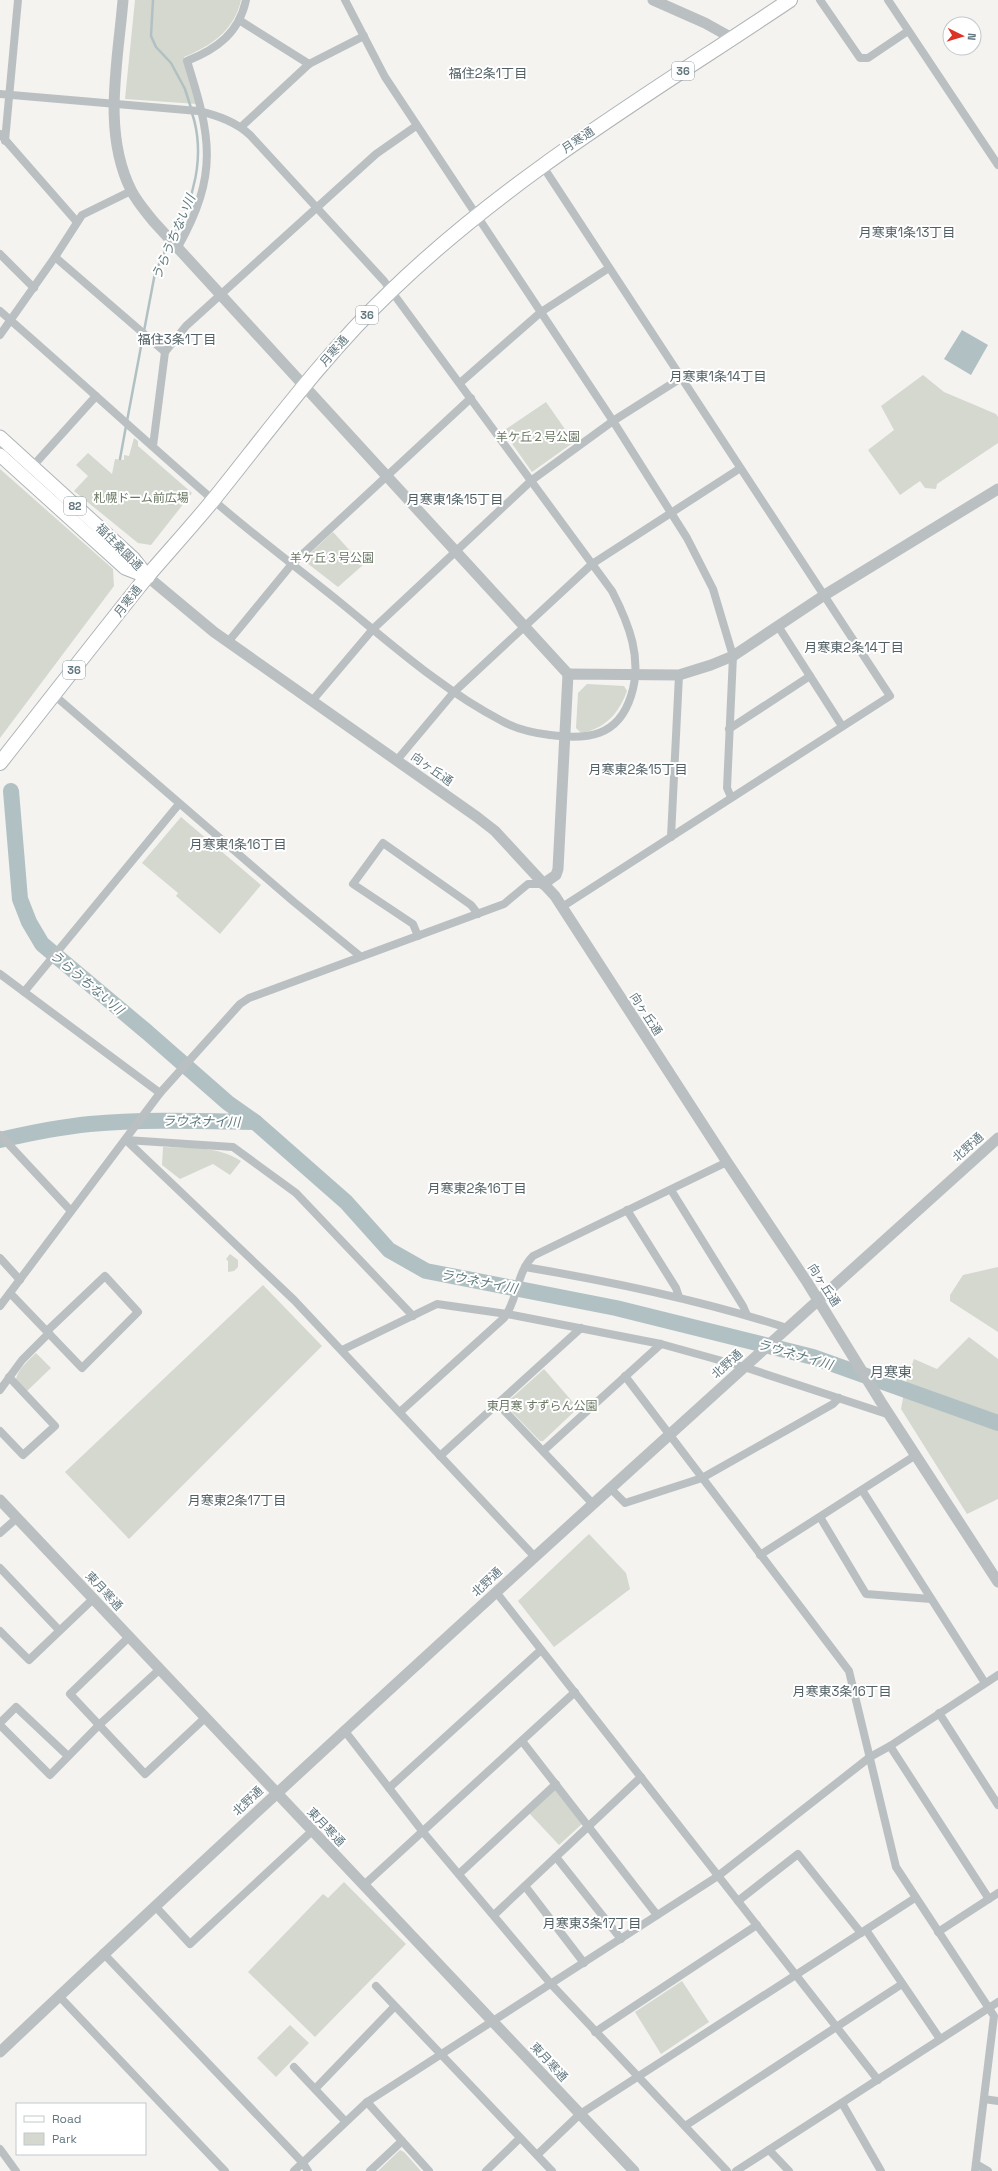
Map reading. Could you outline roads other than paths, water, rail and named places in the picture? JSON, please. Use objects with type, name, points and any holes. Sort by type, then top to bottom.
[{"type":"highway","name":"月寒通","points":[[0,762],[148,576],[213,500],[346,336],[391,291],[478,216],[542,165],[790,0]]},
{"type":"main road","name":"福住桑園通","points":[[0,438],[133,558],[148,576]]},
{"type":"main road","name":"福住桑園通","points":[[0,455],[125,568],[148,576]]},
{"type":"street","points":[[18,0],[10,95],[3,137],[77,222]]},
{"type":"street","points":[[0,1306],[160,1093],[240,1004],[248,998],[504,904],[528,884],[543,884],[556,875],[558,869],[568,674],[525,625],[154,222],[131,191],[118,155],[114,105],[123,0]]},
{"type":"street","points":[[176,245],[194,217],[206,172],[208,144],[187,61],[217,46],[228,36],[239,20],[246,0]]},
{"type":"street","points":[[345,0],[385,77],[416,126],[478,216],[613,421],[687,538],[713,590],[733,656],[727,788],[731,797]]},
{"type":"street","points":[[653,0],[705,23],[732,38]]},
{"type":"street","points":[[820,0],[860,58],[868,58],[908,31]]},
{"type":"street","points":[[888,0],[998,165]]},
{"type":"street","points":[[239,20],[309,64]]},
{"type":"street","points":[[241,127],[309,64],[364,36]]},
{"type":"street","points":[[0,94],[201,112],[241,127],[391,291],[532,480],[612,591],[622,611],[633,646],[635,675],[629,703],[617,720],[596,735],[585,738],[565,737],[535,733],[504,722],[454,692],[213,500],[154,446],[0,311]]},
{"type":"street","points":[[154,446],[165,352],[186,326],[376,154],[416,126]]},
{"type":"street","points":[[542,165],[739,469],[890,696],[562,907]]},
{"type":"street","points":[[0,335],[56,257],[82,215],[131,191]]},
{"type":"street","points":[[0,254],[34,288]]},
{"type":"street","points":[[56,257],[137,330],[165,352]]},
{"type":"street","points":[[460,383],[541,312],[609,268]]},
{"type":"street","points":[[312,701],[373,629],[532,480],[613,421],[681,378]]},
{"type":"street","points":[[32,467],[96,396]]},
{"type":"street","points":[[228,642],[292,564],[471,398]]},
{"type":"street","points":[[397,760],[454,692],[592,564],[739,469]]},
{"type":"street","points":[[568,674],[679,675],[710,666],[733,656],[823,596],[998,489]]},
{"type":"street","name":"向ヶ丘通","points":[[148,576],[228,642],[397,760],[495,831],[543,884],[562,907],[818,1300],[858,1366],[998,1582]]},
{"type":"street","points":[[778,626],[842,726]]},
{"type":"street","points":[[671,837],[679,675]]},
{"type":"street","points":[[729,729],[810,676]]},
{"type":"street","points":[[54,695],[179,804],[360,956]]},
{"type":"street","points":[[24,992],[58,953],[179,804]]},
{"type":"street","points":[[418,936],[413,924],[353,884],[382,843],[471,905],[478,914]]},
{"type":"street","points":[[0,974],[160,1093]]},
{"type":"street","points":[[0,1135],[71,1211]]},
{"type":"street","name":"北野通","points":[[0,2052],[103,1953],[344,1730],[534,1556],[998,1138]]},
{"type":"street","points":[[126,1140],[233,1147],[296,1194],[413,1316]]},
{"type":"street","points":[[126,1140],[261,1266],[342,1350],[534,1556]]},
{"type":"street","points":[[400,1412],[507,1314],[525,1267],[533,1256],[727,1162]]},
{"type":"street","points":[[671,1190],[743,1306],[746,1315]]},
{"type":"street","points":[[627,1210],[676,1288],[679,1297]]},
{"type":"street","points":[[0,1258],[20,1280]]},
{"type":"street","points":[[525,1267],[616,1282],[679,1297],[746,1315],[784,1330]]},
{"type":"street","points":[[0,1390],[22,1360],[48,1332],[105,1276],[138,1312],[82,1368],[48,1332],[10,1293]]},
{"type":"street","points":[[342,1350],[437,1304],[507,1314],[661,1344],[746,1365],[890,1415]]},
{"type":"street","points":[[440,1456],[581,1328]]},
{"type":"street","points":[[543,1451],[661,1344]]},
{"type":"street","points":[[625,1376],[849,1671],[896,1867],[994,2016],[975,2168],[988,2171]]},
{"type":"street","points":[[0,1430],[23,1455],[55,1426],[9,1377]]},
{"type":"street","points":[[610,1488],[625,1503],[702,1478],[833,1404],[839,1398]]},
{"type":"street","points":[[498,1404],[593,1504]]},
{"type":"street","points":[[760,1555],[916,1455]]},
{"type":"street","points":[[862,1490],[985,1683]]},
{"type":"street","name":"東月寒通","points":[[0,1500],[206,1717],[311,1832],[634,2171]]},
{"type":"street","points":[[820,1517],[866,1594],[931,1599]]},
{"type":"street","points":[[0,1533],[17,1518]]},
{"type":"street","points":[[0,1568],[59,1630]]},
{"type":"street","points":[[496,1592],[878,2080]]},
{"type":"street","points":[[1,1633],[29,1660],[93,1599]]},
{"type":"street","points":[[129,1637],[70,1694],[144,1774],[206,1717]]},
{"type":"street","points":[[389,1788],[541,1650]]},
{"type":"street","points":[[68,1756],[16,1707],[0,1724],[50,1775],[99,1725],[160,1668]]},
{"type":"street","points":[[294,2171],[345,2121],[367,2102],[718,1876],[870,1757],[890,1746],[998,1675]]},
{"type":"street","points":[[364,1886],[575,1692]]},
{"type":"street","points":[[940,1713],[998,1805]]},
{"type":"street","points":[[344,1730],[423,1832],[551,1984],[727,2171]]},
{"type":"street","points":[[522,1741],[657,1915]]},
{"type":"street","points":[[890,1746],[989,1899]]},
{"type":"street","points":[[494,1915],[641,1777]]},
{"type":"street","points":[[459,1874],[556,1784]]},
{"type":"street","points":[[155,1906],[190,1944],[311,1832]]},
{"type":"street","points":[[738,1901],[798,1854],[864,1931],[940,2039]]},
{"type":"street","points":[[556,1857],[621,1939]]},
{"type":"street","points":[[525,1886],[584,1963]]},
{"type":"street","points":[[938,1932],[998,1893]]},
{"type":"street","points":[[537,2155],[580,2114],[639,2078],[915,1898]]},
{"type":"street","points":[[595,2032],[757,1926]]},
{"type":"street","points":[[103,1953],[303,2163],[308,2171]]},
{"type":"street","points":[[685,2126],[902,1984]]},
{"type":"street","points":[[376,1986],[394,2007],[442,2055],[552,2171]]},
{"type":"street","points":[[59,1996],[225,2171]]},
{"type":"street","points":[[736,2171],[998,2002]]},
{"type":"street","points":[[314,2089],[394,2007]]},
{"type":"street","points":[[294,2067],[345,2121]]},
{"type":"street","points":[[984,2099],[998,2101]]},
{"type":"street","points":[[367,2102],[429,2171]]},
{"type":"street","points":[[842,2103],[881,2171]]},
{"type":"street","points":[[486,2171],[520,2138]]},
{"type":"street","points":[[370,2171],[402,2141]]},
{"type":"street","points":[[0,2150],[16,2171]]},
{"type":"street","points":[[769,2150],[789,2171]]},
{"type":"waterway","name":"うらうちない川","points":[[153,0],[151,36],[156,47],[171,63],[185,89],[191,108]]},
{"type":"waterway","name":"うらうちない川","points":[[172,238],[186,209],[196,177],[198,145],[192,113]]},
{"type":"waterway","name":"うらうちない川","points":[[144,331],[155,273],[169,242]]},
{"type":"waterway","name":"うらうちない川","points":[[127,421],[143,336]]},
{"type":"waterway","name":"うらうちない川","points":[[120,459],[126,426]]},
{"type":"waterway","name":"ラウネナイ川","points":[[11,791],[20,899],[29,922],[42,944],[147,1032],[228,1103],[255,1122],[346,1202],[389,1250],[426,1271],[616,1308],[813,1357],[998,1423]]},
{"type":"waterway","name":"ラウネナイ川","points":[[0,1140],[56,1129],[111,1122],[255,1122]]},
{"type":"district","name":"福住2条1丁目","points":[[488,73]]},
{"type":"district","name":"月寒東1条13丁目","points":[[907,232]]},
{"type":"district","name":"福住3条1丁目","points":[[177,339]]},
{"type":"district","name":"月寒東1条14丁目","points":[[718,376]]},
{"type":"district","name":"月寒東1条15丁目","points":[[455,499]]},
{"type":"district","name":"月寒東2条14丁目","points":[[854,647]]},
{"type":"district","name":"月寒東2条15丁目","points":[[638,769]]},
{"type":"district","name":"月寒東1条16丁目","points":[[238,844]]},
{"type":"district","name":"月寒東2条16丁目","points":[[477,1188]]},
{"type":"district","name":"月寒東","points":[[891,1372]]},
{"type":"district","name":"月寒東2条17丁目","points":[[237,1500]]},
{"type":"district","name":"月寒東3条16丁目","points":[[842,1691]]},
{"type":"district","name":"月寒東3条17丁目","points":[[592,1923]]},
{"type":"park label","name":"羊ケ丘２号公園","points":[[538,437]]},
{"type":"park label","name":"札幌ドーム前広場","points":[[141,498]]},
{"type":"park label","name":"羊ケ丘３号公園","points":[[332,558]]},
{"type":"park label","name":"東月寒 すずらん公園","points":[[542,1406]]}]
